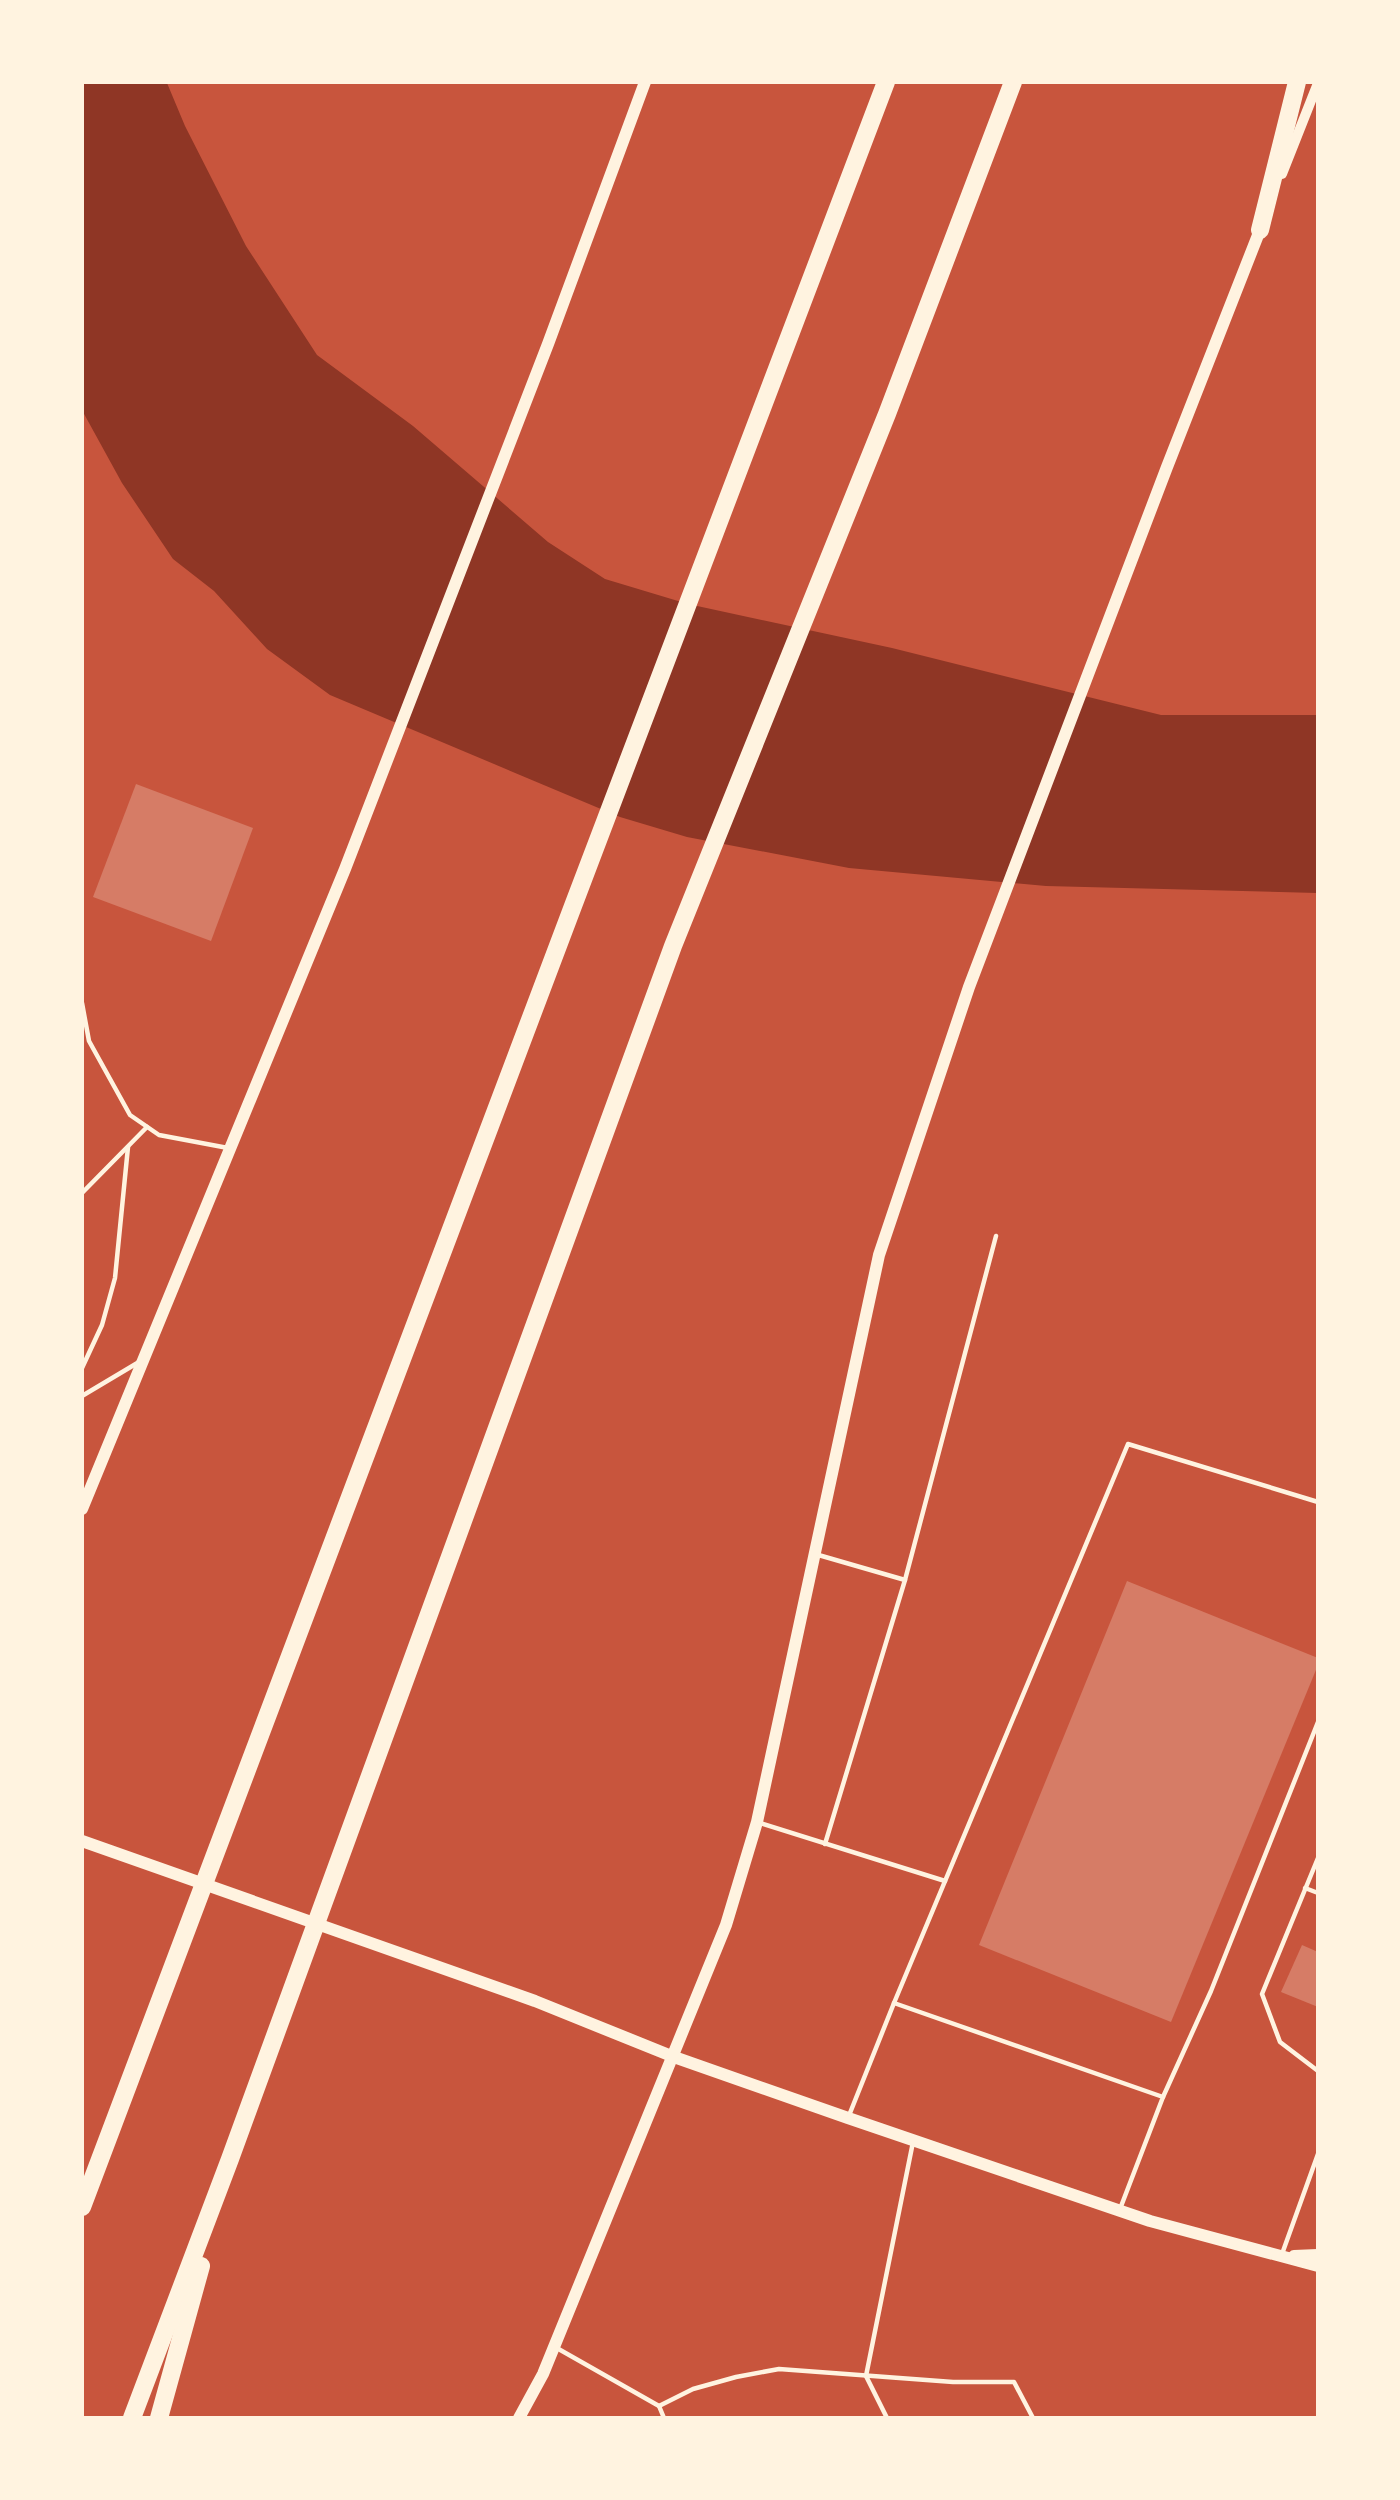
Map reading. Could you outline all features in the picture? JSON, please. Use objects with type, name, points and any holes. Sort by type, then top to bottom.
[{"type":"highway","points":[[82,2207],[886,82]]},
{"type":"highway","points":[[132,2418],[230,2159],[673,946],[887,414],[1013,82]]},
{"type":"highway","points":[[1260,230],[1297,82]]},
{"type":"highway","points":[[159,2418],[230,2159]]},
{"type":"main road","points":[[82,1509],[345,869],[548,344],[645,82]]},
{"type":"main road","points":[[519,2418],[555,2347],[726,1925],[757,1822],[879,1255],[969,987],[1260,230]]},
{"type":"main road","points":[[82,1841],[535,2001],[674,2057],[848,2118],[1150,2221],[1317,2266]]},
{"type":"main road","points":[[1281,2256],[1317,2255]]},
{"type":"street","points":[[1260,230],[1317,83]]},
{"type":"lane","points":[[82,1003],[89,1041],[130,1115],[159,1135],[230,1149]]},
{"type":"lane","points":[[82,1193],[147,1127]]},
{"type":"lane","points":[[82,1368],[102,1325],[115,1278],[128,1147]]},
{"type":"lane","points":[[825,1844],[905,1580],[996,1236]]},
{"type":"lane","points":[[82,1396],[144,1359]]},
{"type":"lane","points":[[848,2118],[1128,1444],[1317,1502]]},
{"type":"lane","points":[[815,1554],[905,1580]]},
{"type":"lane","points":[[1120,2211],[1163,2097],[1211,1991],[1317,1722]]},
{"type":"lane","points":[[757,1822],[945,1881]]},
{"type":"lane","points":[[1317,1858],[1262,1994],[1280,2042],[1317,2071]]},
{"type":"lane","points":[[1305,1888],[1317,1893]]},
{"type":"lane","points":[[894,2003],[1163,2097]]},
{"type":"lane","points":[[887,2418],[866,2376],[913,2140]]},
{"type":"lane","points":[[1281,2256],[1317,2154]]},
{"type":"lane","points":[[555,2347],[659,2406],[664,2418]]},
{"type":"lane","points":[[659,2406],[693,2389],[736,2377],[779,2369],[953,2382],[1014,2382],[1033,2418]]},
{"type":"shaded area","points":[[82,83],[167,83],[185,126],[246,246],[317,355],[413,426],[548,542],[605,579],[688,604],[892,648],[1161,715],[1317,715],[1317,893],[1046,886],[849,868],[687,837],[620,817],[330,695],[267,649],[214,591],[173,559],[122,483],[83,412]]},
{"type":"building","points":[[136,784],[253,828],[211,941],[93,897]]},
{"type":"building","points":[[1127,1581],[1318,1658],[1318,1665],[1171,2022],[979,1945]]},
{"type":"building","points":[[1302,1945],[1318,1952],[1318,2007],[1281,1992]]}]
